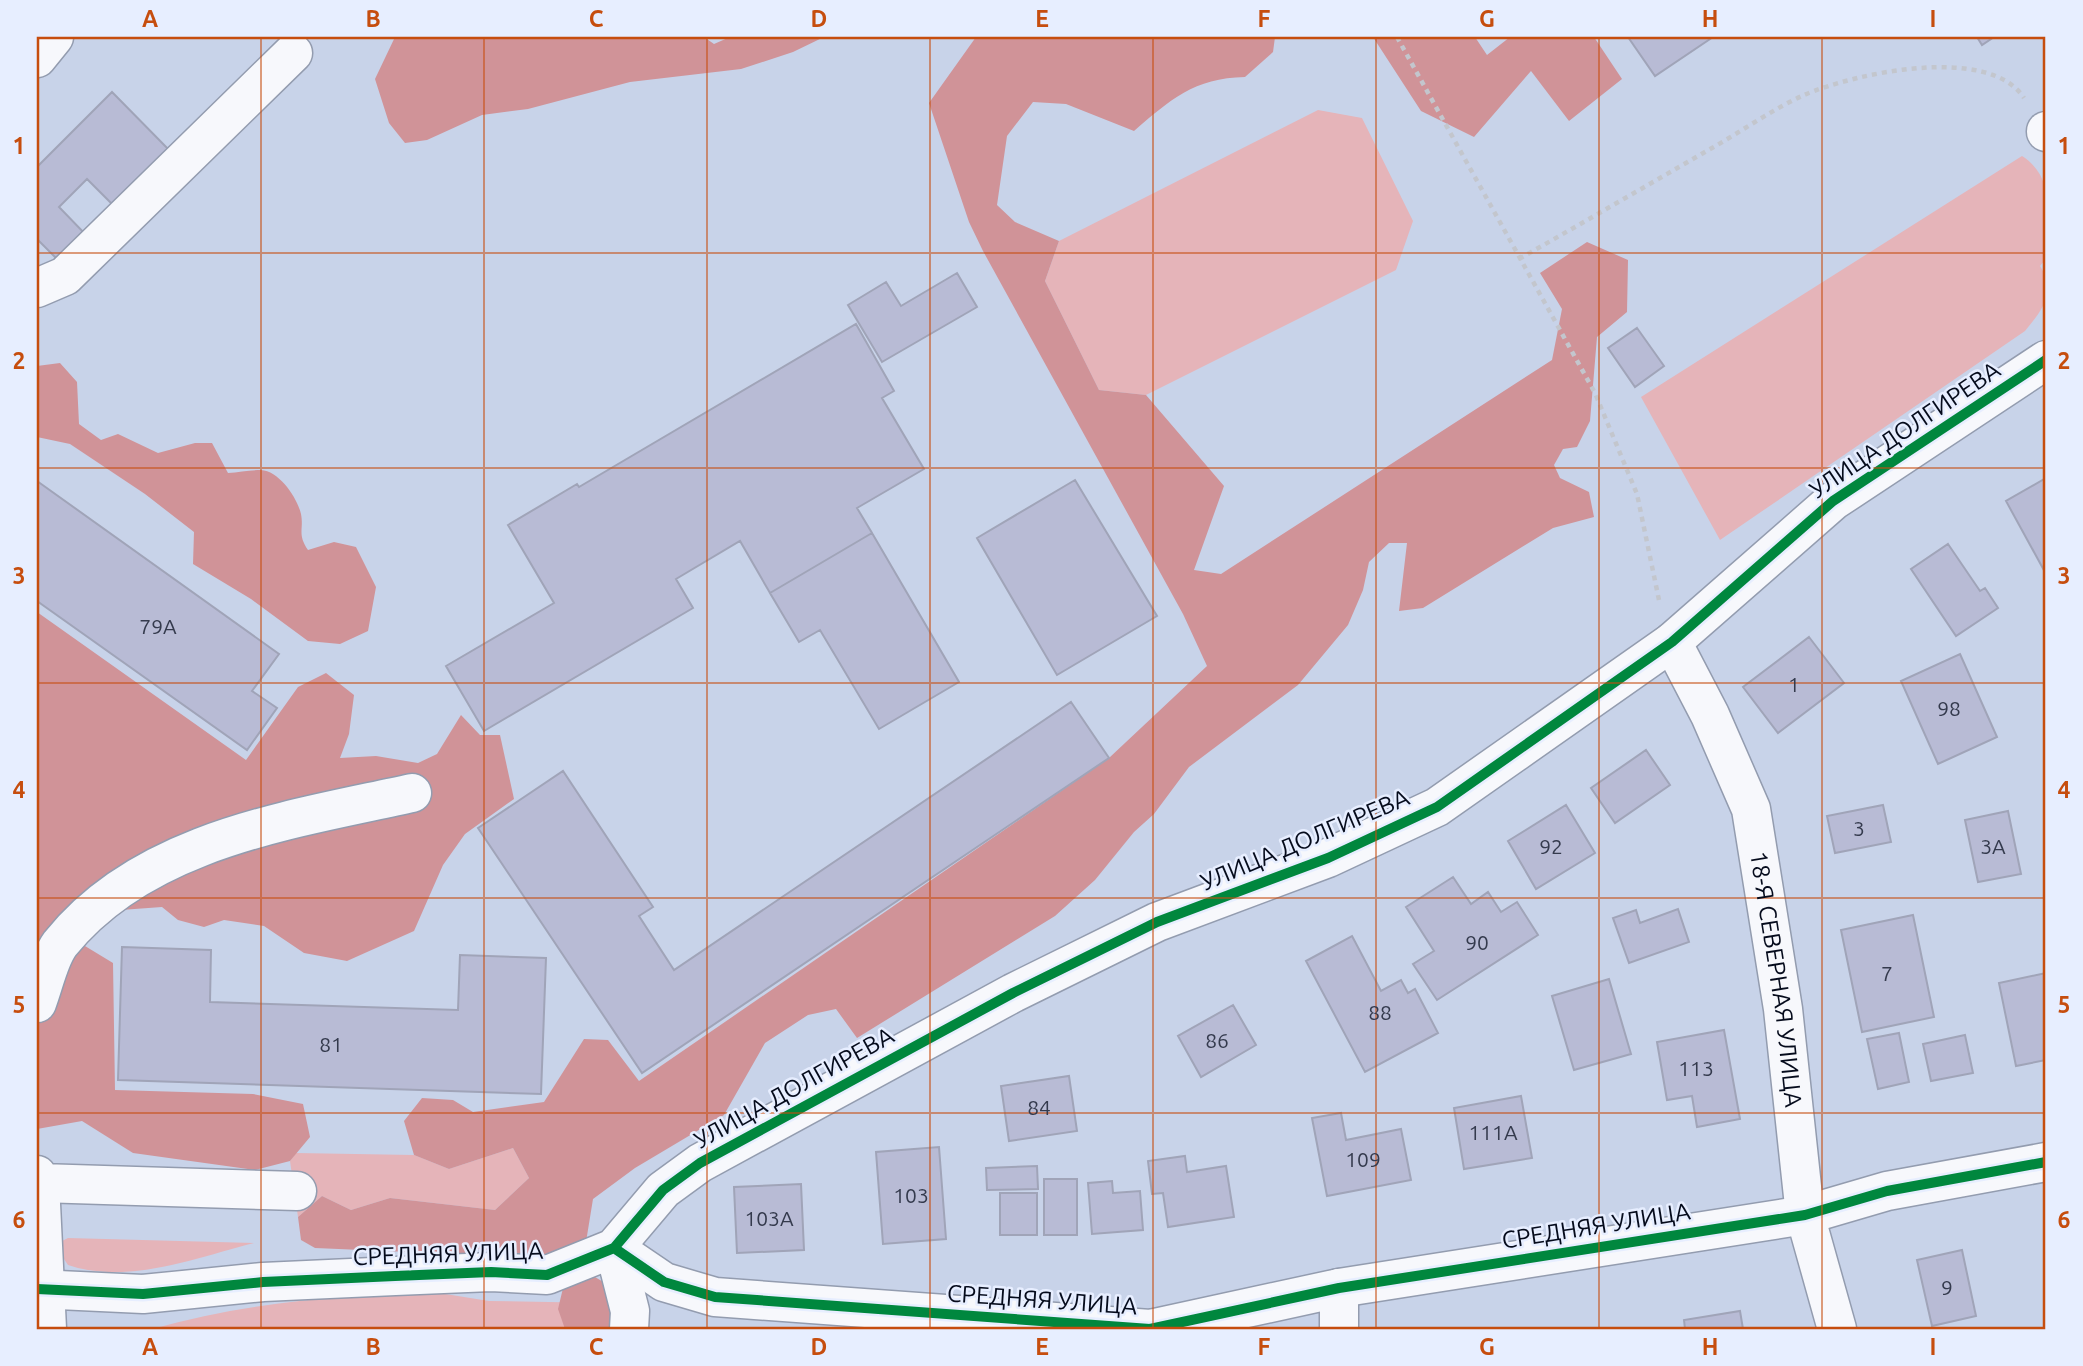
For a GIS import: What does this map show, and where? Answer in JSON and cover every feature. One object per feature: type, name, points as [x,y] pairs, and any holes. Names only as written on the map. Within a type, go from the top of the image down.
[{"type":"street","points":[[37,58],[54,37]]},
{"type":"street","points":[[37,288],[65,276],[293,53]]},
{"type":"street","name":"УЛИЦА ДОЛГИРЕВА","points":[[614,1248],[663,1190],[700,1163],[1013,993],[1145,928],[1328,858],[1437,807],[1672,642],[1833,501],[2046,360]]},
{"type":"street","name":"18-Я СЕВЕРНАЯ УЛИЦА","points":[[1672,642],[1710,715],[1751,809],[1783,1009],[1805,1215],[1837,1329]]},
{"type":"street","points":[[37,1003],[58,946],[107,895],[193,849],[281,821],[412,793]]},
{"type":"street","name":"СРЕДНЯЯ УЛИЦА","points":[[42,1290],[143,1294],[263,1282],[491,1272],[547,1275],[614,1248],[664,1282],[715,1297],[1150,1329],[1339,1287],[1805,1215],[1887,1191],[2046,1162]]},
{"type":"street","points":[[47,1329],[42,1290],[38,1180],[297,1191]]},
{"type":"street","points":[[614,1248],[629,1311],[629,1329]]},
{"type":"street","points":[[1339,1287],[1339,1329]]},
{"type":"path","points":[[1397,37],[1595,393],[1637,494],[1663,619],[1672,642]]},
{"type":"path","points":[[1519,259],[1805,95],[1885,71],[1985,71],[2016,85],[2046,131]]},
{"type":"shaded area","points":[[395,37],[704,37],[714,44],[730,37],[824,37],[793,52],[741,69],[630,82],[528,109],[482,115],[427,140],[405,143],[389,123],[375,79]]},
{"type":"shaded area","points":[[976,37],[1275,37],[1273,52],[1245,77],[1227,78],[1197,86],[1171,101],[1134,131],[1066,104],[1033,102],[1007,136],[997,205],[1015,222],[1059,241],[1045,281],[1099,390],[1146,395],[1224,486],[1194,570],[1221,574],[1552,360],[1562,309],[1540,273],[1587,242],[1628,260],[1627,312],[1597,337],[1590,421],[1577,447],[1563,449],[1554,465],[1560,478],[1589,492],[1594,517],[1553,528],[1423,608],[1399,611],[1407,543],[1389,543],[1369,562],[1363,590],[1348,625],[1298,685],[1189,767],[1154,814],[1134,832],[1095,880],[1055,916],[857,1038],[836,1009],[808,1015],[765,1043],[724,1115],[635,1168],[593,1199],[586,1242],[550,1256],[477,1249],[443,1260],[409,1252],[315,1248],[301,1240],[298,1217],[322,1196],[351,1210],[390,1198],[495,1210],[529,1178],[513,1148],[449,1169],[414,1155],[404,1121],[422,1098],[453,1100],[473,1112],[544,1102],[584,1039],[608,1040],[639,1081],[1109,758],[1207,666],[1183,614],[969,222],[929,103]]},
{"type":"shaded area","points":[[1373,37],[1475,37],[1487,55],[1510,37],[1594,37],[1622,79],[1569,121],[1531,71],[1474,137],[1421,111]]},
{"type":"shaded area","points":[[1318,110],[1362,118],[1413,221],[1396,270],[1146,395],[1099,390],[1045,281],[1059,241]]},
{"type":"shaded area","points":[[2022,156],[2041,176],[2048,202],[2046,259],[2040,266],[2045,276],[2047,293],[2042,308],[2025,331],[1720,540],[1641,397]]},
{"type":"shaded area","points":[[60,363],[77,382],[79,424],[101,440],[118,434],[158,453],[195,443],[212,443],[228,473],[261,470],[268,471],[281,480],[299,507],[302,536],[308,550],[334,542],[356,547],[376,587],[368,631],[340,644],[308,641],[251,599],[193,564],[194,532],[145,494],[70,444],[37,437],[37,366]]},
{"type":"shaded area","points":[[37,612],[246,760],[298,687],[326,673],[354,695],[349,734],[340,758],[376,756],[418,763],[437,754],[461,715],[480,735],[500,735],[514,799],[465,834],[443,865],[414,931],[347,961],[304,953],[264,926],[224,920],[204,927],[178,920],[162,907],[107,911],[80,943],[113,963],[115,1090],[253,1094],[303,1104],[310,1137],[290,1161],[255,1170],[133,1153],[82,1121],[37,1129]]},
{"type":"shaded area","points":[[513,1148],[529,1178],[495,1210],[390,1198],[351,1210],[322,1196],[298,1217],[290,1161],[296,1153],[414,1155],[449,1169]]},
{"type":"shaded area","points":[[68,1238],[254,1243],[161,1267],[114,1272],[68,1265],[62,1256],[62,1241]]},
{"type":"shaded area","points":[[580,1273],[595,1277],[610,1286],[617,1329],[565,1329],[558,1309],[564,1284]]},
{"type":"shaded area","points":[[439,1293],[489,1301],[603,1303],[611,1329],[152,1329],[259,1306],[366,1296]]},
{"type":"building","points":[[1628,37],[1713,37],[1655,76]]},
{"type":"building","points":[[1977,37],[1994,37],[1982,45]]},
{"type":"building","points":[[112,92],[174,155],[118,210],[87,179],[59,207],[89,238],[63,265],[37,239],[37,167]]},
{"type":"building","points":[[957,273],[977,307],[882,362],[848,305],[886,282],[901,306]]},
{"type":"building","points":[[856,324],[894,391],[882,398],[924,469],[857,508],[872,533],[770,593],[740,541],[676,579],[693,608],[484,731],[446,666],[554,603],[508,525],[577,484],[579,487]]},
{"type":"building","points":[[1637,328],[1664,366],[1635,387],[1608,348]]},
{"type":"building","points":[[2046,478],[2046,574],[2006,501]]},
{"type":"building","points":[[1075,480],[1157,616],[1057,675],[977,538]]},
{"type":"building","points":[[37,481],[279,654],[252,691],[277,708],[247,750],[37,601]]},
{"type":"building","points":[[872,533],[959,682],[879,729],[820,630],[799,642],[770,593]]},
{"type":"building","points":[[1948,544],[1980,591],[1985,588],[1998,608],[1956,636],[1911,569]]},
{"type":"building","points":[[1809,637],[1844,683],[1778,733],[1743,687]]},
{"type":"building","points":[[1960,654],[1997,737],[1938,764],[1901,681]]},
{"type":"building","points":[[1071,702],[1109,758],[642,1073],[478,828],[563,771],[653,907],[639,916],[674,970]]},
{"type":"building","points":[[1646,750],[1670,785],[1615,823],[1591,788]]},
{"type":"building","points":[[1566,805],[1595,853],[1536,889],[1508,841]]},
{"type":"building","points":[[1883,805],[1891,842],[1835,853],[1827,816]]},
{"type":"building","points":[[2008,811],[2021,874],[1978,882],[1965,820]]},
{"type":"building","points":[[1453,877],[1471,904],[1488,892],[1501,912],[1517,902],[1538,935],[1437,1000],[1413,964],[1434,951],[1406,907]]},
{"type":"building","points":[[1678,909],[1689,942],[1629,963],[1613,918],[1636,910],[1640,923]]},
{"type":"building","points":[[1913,915],[1934,1017],[1862,1032],[1841,930]]},
{"type":"building","points":[[1352,936],[1381,991],[1401,980],[1408,993],[1415,989],[1438,1033],[1365,1072],[1306,961]]},
{"type":"building","points":[[122,947],[211,950],[210,1002],[458,1010],[460,955],[546,958],[541,1094],[118,1080]]},
{"type":"building","points":[[2046,973],[2046,1060],[2016,1066],[1999,983]]},
{"type":"building","points":[[1609,979],[1631,1054],[1574,1070],[1552,996]]},
{"type":"building","points":[[1233,1005],[1256,1045],[1201,1077],[1178,1036]]},
{"type":"building","points":[[1724,1030],[1740,1119],[1697,1127],[1692,1096],[1667,1100],[1657,1042]]},
{"type":"building","points":[[1899,1033],[1909,1082],[1878,1089],[1867,1039]]},
{"type":"building","points":[[1965,1035],[1973,1073],[1931,1081],[1923,1044]]},
{"type":"building","points":[[1069,1076],[1077,1131],[1009,1141],[1001,1086]]},
{"type":"building","points":[[1521,1096],[1532,1158],[1464,1169],[1454,1108]]},
{"type":"building","points":[[1341,1113],[1346,1140],[1401,1129],[1411,1180],[1327,1196],[1312,1118]]},
{"type":"building","points":[[939,1147],[946,1239],[883,1244],[876,1152]]},
{"type":"building","points":[[1185,1156],[1187,1172],[1226,1166],[1234,1217],[1168,1227],[1163,1193],[1152,1194],[1148,1161]]},
{"type":"building","points":[[1037,1166],[1038,1189],[987,1190],[986,1168]]},
{"type":"building","points":[[1044,1179],[1077,1179],[1077,1235],[1044,1235]]},
{"type":"building","points":[[1112,1181],[1113,1193],[1140,1191],[1143,1230],[1092,1234],[1088,1183]]},
{"type":"building","points":[[801,1184],[804,1250],[737,1253],[734,1187]]},
{"type":"building","points":[[1000,1193],[1037,1193],[1037,1235],[1000,1235]]},
{"type":"building","points":[[1962,1250],[1976,1316],[1932,1326],[1917,1260]]},
{"type":"building","points":[[1740,1311],[1743,1329],[1685,1329],[1684,1320]]},
{"type":"cycle path","points":[[37,1289],[143,1294],[263,1282],[491,1272],[547,1275],[614,1248],[663,1190],[700,1163],[1013,993],[1157,922],[1328,858],[1437,807],[1672,642],[1833,501],[2046,360]]},
{"type":"cycle path","points":[[614,1248],[664,1282],[715,1297],[1150,1329],[1339,1288],[1805,1215],[1887,1191],[2046,1162]]}]
